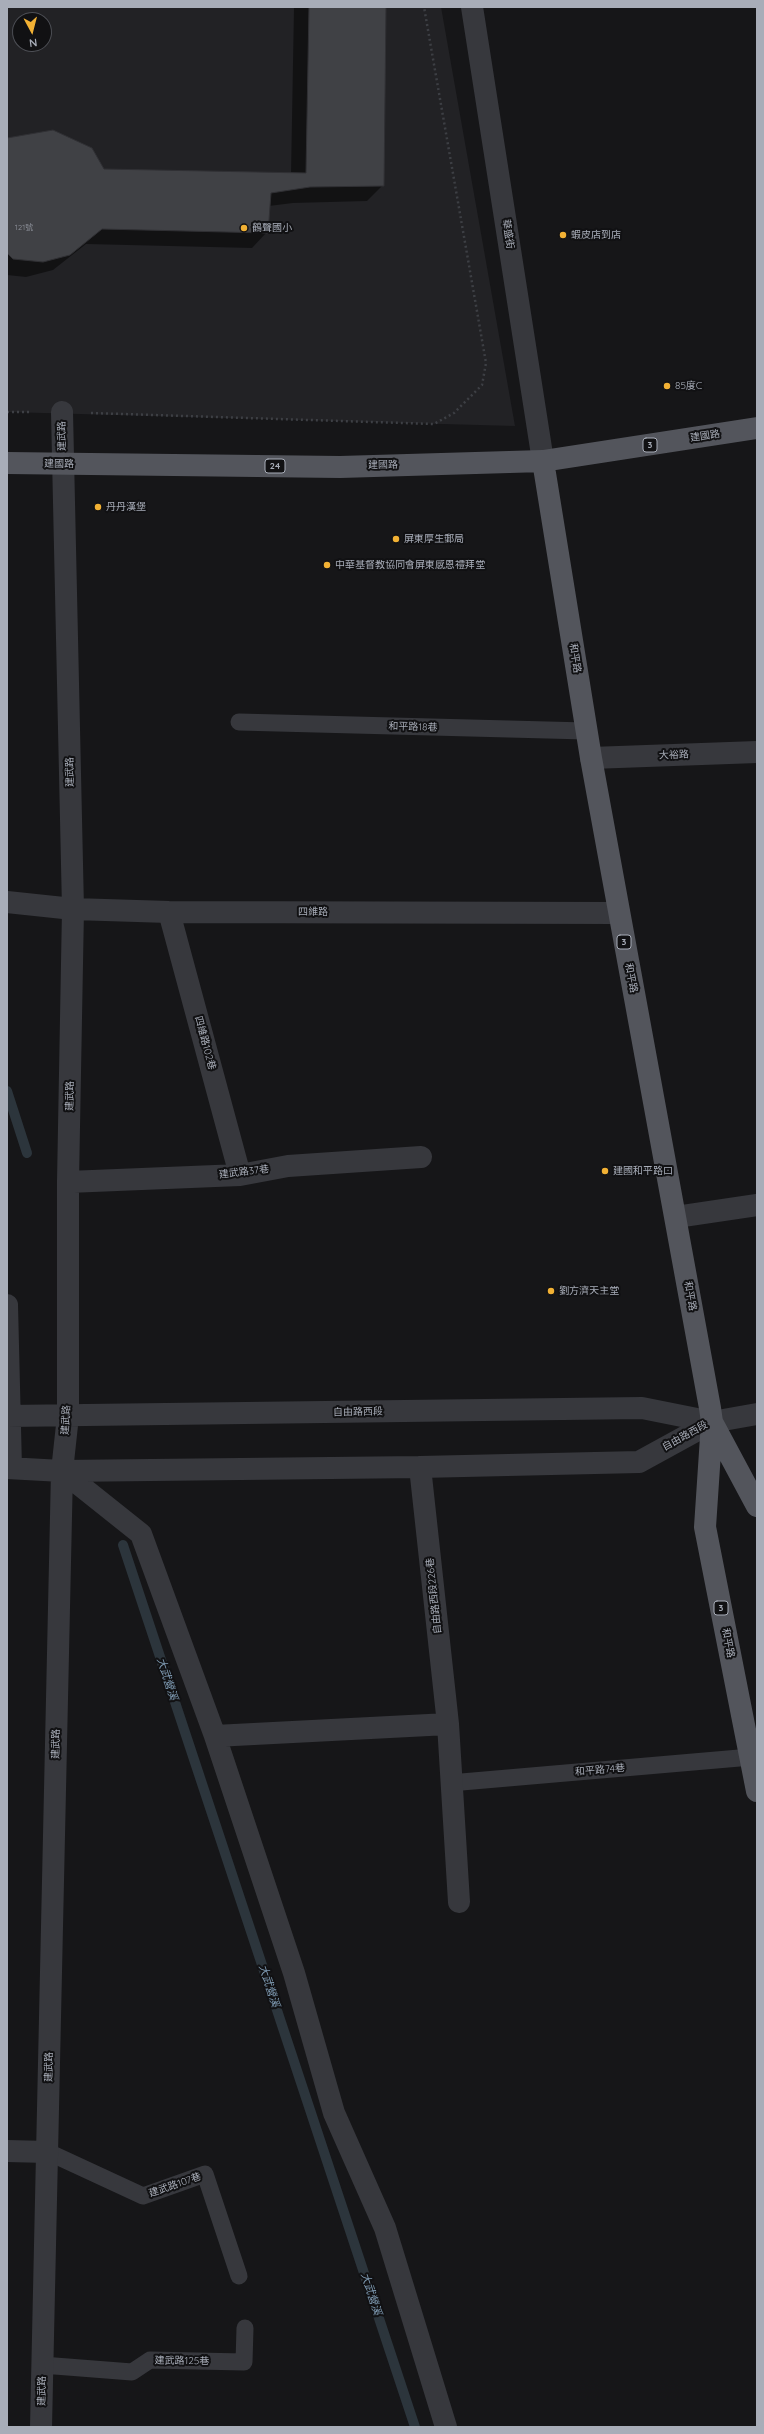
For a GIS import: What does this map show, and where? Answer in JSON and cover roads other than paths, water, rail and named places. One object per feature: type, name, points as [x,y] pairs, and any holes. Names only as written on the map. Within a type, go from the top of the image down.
[{"type":"main road","name":"建國路","points":[[7,463],[340,467],[543,461],[757,428]]},
{"type":"main road","name":"和平路","points":[[543,461],[590,758],[676,1217],[712,1422],[705,1527],[757,1791]]},
{"type":"main road","name":"和平路","points":[[712,1422],[757,1506]]},
{"type":"street","name":"華盛街","points":[[472,7],[543,461]]},
{"type":"street","name":"建武路","points":[[41,2427],[62,1471],[68,1416],[68,1182],[73,910],[62,412]]},
{"type":"street","name":"大裕路","points":[[590,758],[757,752]]},
{"type":"street","name":"四維路","points":[[7,902],[73,910],[169,912],[619,913]]},
{"type":"street","name":"四維路102巷","points":[[169,912],[240,1175]]},
{"type":"street","name":"建武路37巷","points":[[68,1182],[240,1175],[288,1166],[421,1157]]},
{"type":"street","points":[[676,1217],[757,1205]]},
{"type":"street","points":[[7,1305],[9,1468]]},
{"type":"street","name":"自由路西段","points":[[9,1416],[642,1408],[712,1422]]},
{"type":"street","points":[[712,1422],[757,1414]]},
{"type":"street","name":"自由路西段","points":[[9,1468],[62,1471],[420,1467],[639,1462],[712,1422]]},
{"type":"street","name":"自由路西段226巷","points":[[420,1467],[448,1724],[450,1783],[459,1902]]},
{"type":"street","points":[[62,1471],[141,1534],[215,1736],[294,1973],[334,2113],[385,2228],[446,2427]]},
{"type":"street","points":[[215,1736],[448,1724]]},
{"type":"street","points":[[7,2151],[48,2152]]},
{"type":"lane","name":"和平路18巷","points":[[239,722],[586,732]]},
{"type":"lane","name":"和平路74巷","points":[[450,1783],[751,1757]]},
{"type":"lane","name":"建武路107巷","points":[[48,2152],[143,2196],[205,2174],[239,2276]]},
{"type":"lane","name":"建武路125巷","points":[[42,2365],[132,2372],[150,2360],[244,2362],[245,2328]]},
{"type":"waterway","name":"大武營溪","points":[[7,1091],[27,1153]]},
{"type":"waterway","name":"大武營溪","points":[[123,1545],[415,2427]]},
{"type":"place","name":"鶴聲國小","points":[[244,228]]},
{"type":"place","name":"蝦皮店到店","points":[[563,235]]},
{"type":"place","name":"85度C","points":[[667,386]]},
{"type":"place","name":"丹丹漢堡","points":[[98,507]]},
{"type":"place","name":"屏東厚生郵局","points":[[396,539]]},
{"type":"place","name":"中華基督教協同會屏東感恩禮拜堂","points":[[327,565]]},
{"type":"place","name":"建國和平路口","points":[[605,1171]]},
{"type":"place","name":"劉方濟天主堂","points":[[551,1291]]}]
